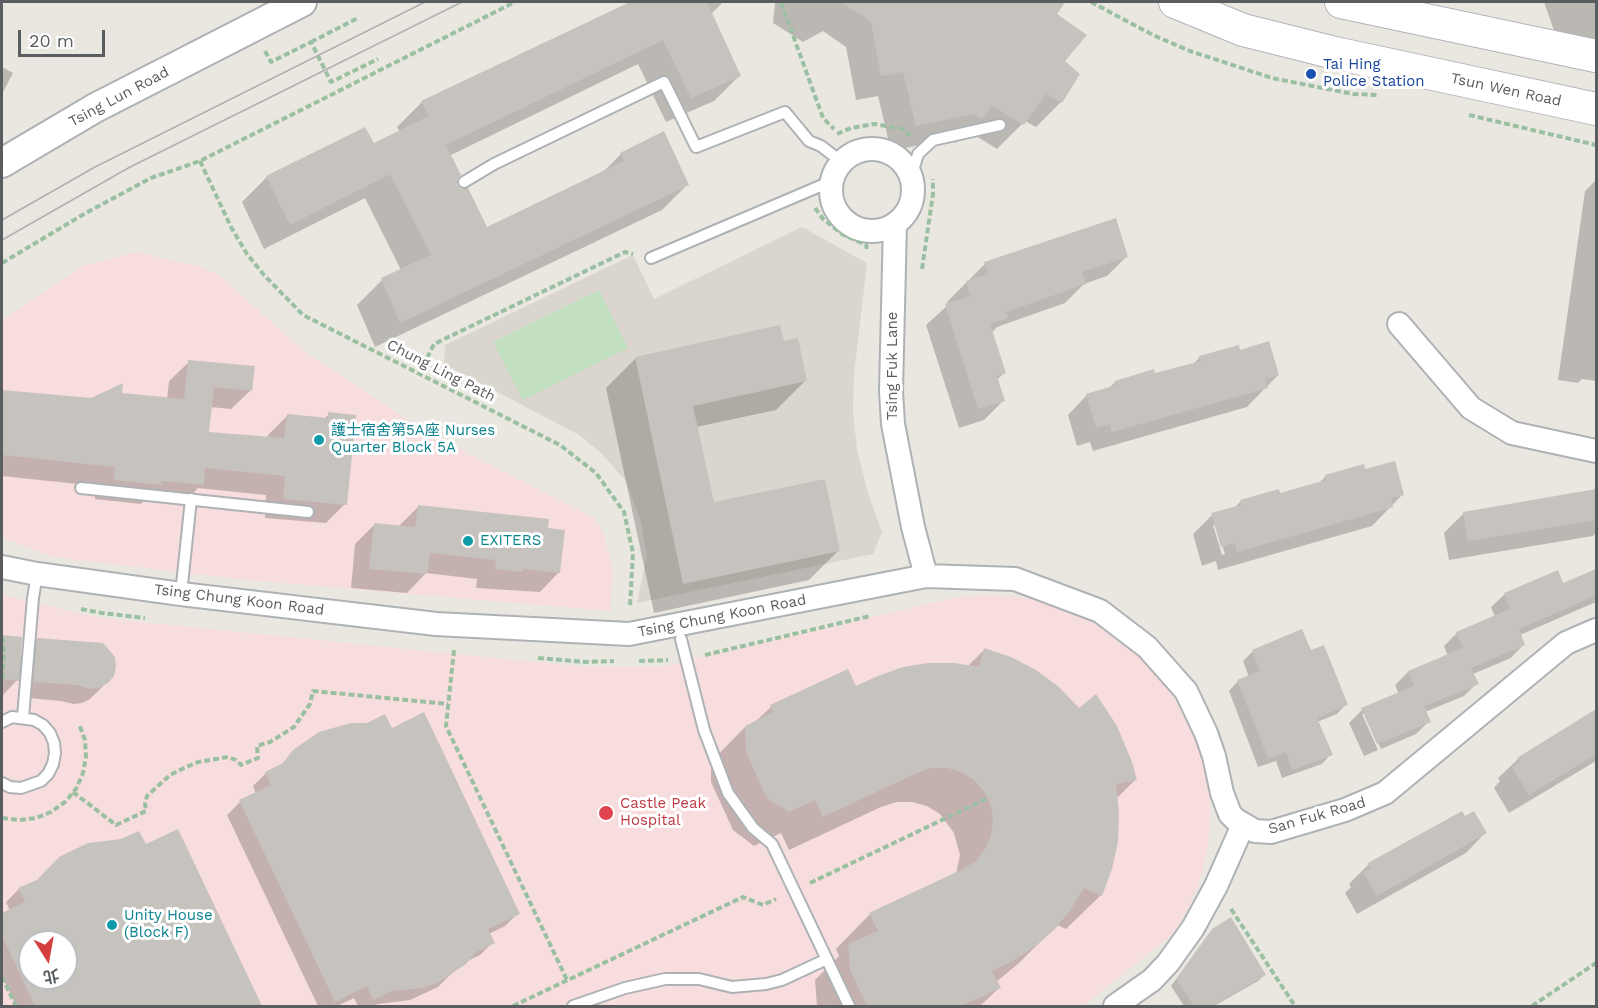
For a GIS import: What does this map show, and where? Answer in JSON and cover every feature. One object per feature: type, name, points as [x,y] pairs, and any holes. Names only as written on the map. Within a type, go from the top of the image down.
[{"type":"main road","name":"Tsun Wen Road","points":[[1174,2],[1255,33],[1335,53],[1596,109]]},
{"type":"main road","points":[[1341,2],[1596,56]]},
{"type":"street","name":"Tsing Lun Road","points":[[2,163],[95,108],[302,2]]},
{"type":"street","points":[[867,149],[881,150],[894,155],[904,164],[911,177],[913,190],[911,203],[895,224],[868,231],[855,227],[843,219],[835,208],[831,194],[837,171],[853,153],[867,149]]},
{"type":"street","name":"Tsing Fuk Lane","points":[[895,224],[891,391],[893,424],[913,527],[926,576]]},
{"type":"street","points":[[1399,324],[1471,408],[1512,433],[1596,451]]},
{"type":"street","name":"Tsing Chung Koon Road","points":[[2,567],[181,594],[436,624],[629,634],[926,576],[1015,579],[1100,611],[1147,647],[1186,691],[1214,756],[1225,804],[1236,820],[1243,825]]},
{"type":"street","name":"San Fuk Road","points":[[1243,825],[1255,831],[1271,832],[1345,810],[1385,794],[1566,643],[1596,630]]},
{"type":"street","points":[[1115,1006],[1152,980],[1168,963],[1193,928],[1216,886],[1243,825]]},
{"type":"lane","points":[[464,182],[494,164],[664,82],[696,147],[785,112],[809,141],[821,146],[837,171],[809,190],[651,258]]},
{"type":"lane","points":[[911,177],[918,154],[933,140],[1000,126]]},
{"type":"lane","points":[[81,488],[308,512]]},
{"type":"lane","points":[[181,594],[191,499]]},
{"type":"lane","points":[[23,717],[37,574]]},
{"type":"lane","points":[[681,639],[704,730],[728,793],[753,828],[772,844],[849,1006]]},
{"type":"lane","points":[[2,722],[12,717],[34,720],[50,733],[54,743],[53,764],[48,774],[40,781],[31,786],[10,787],[2,783]]},
{"type":"lane","points":[[573,1006],[645,982],[665,979],[699,979],[732,987],[766,984],[782,980],[826,959]]},
{"type":"path","points":[[2,263],[84,214],[151,178],[200,161],[515,2]]},
{"type":"path","points":[[781,2],[822,118],[839,134]]},
{"type":"path","points":[[253,26],[271,62],[358,18]]},
{"type":"path","points":[[311,42],[337,93]]},
{"type":"path","points":[[332,82],[378,59]]},
{"type":"path","points":[[821,146],[827,138],[851,128],[874,124],[903,129],[918,141],[933,167],[933,194],[922,271]]},
{"type":"path","name":"Chung Ling Path","points":[[200,161],[231,227],[247,254],[303,315],[560,445],[596,473],[624,512],[633,553],[630,614]]},
{"type":"path","points":[[809,190],[810,200],[823,219],[842,234],[866,245],[870,254]]},
{"type":"path","points":[[419,374],[434,344],[625,252],[651,258]]},
{"type":"path","points":[[79,608],[149,618]]},
{"type":"path","points":[[630,661],[685,659],[872,615]]},
{"type":"path","points":[[2,637],[4,654],[2,682]]},
{"type":"path","points":[[465,650],[454,649],[446,726],[567,981]]},
{"type":"path","points":[[531,657],[585,662],[619,661]]},
{"type":"path","points":[[73,792],[116,825],[146,811],[144,803],[147,796],[164,780],[184,768],[206,760],[228,757],[241,765],[258,758],[257,746],[277,739],[294,727],[310,704],[313,690],[448,704]]},
{"type":"path","points":[[513,1006],[743,897],[764,904],[988,798]]},
{"type":"path","points":[[1216,886],[1294,1006]]},
{"type":"path","points":[[1532,1006],[1596,963]]},
{"type":"path","points":[[2,977],[16,1006]]},
{"type":"shaded area","points":[[802,227],[867,263],[854,375],[853,412],[857,449],[868,493],[882,532],[873,554],[637,603],[647,554],[640,519],[626,481],[601,453],[579,435],[444,364],[445,345],[633,255],[654,299]]},
{"type":"shaded area","points":[[136,252],[200,267],[219,275],[306,353],[431,435],[593,517],[603,532],[613,570],[610,611],[247,580],[53,557],[2,538],[2,320],[83,266]]},
{"type":"shaded area","name":"Castle Peak Hospital","points":[[2,595],[101,618],[585,667],[662,667],[953,598],[981,595],[1010,596],[1038,600],[1065,608],[1091,619],[1138,651],[1175,693],[1200,744],[1207,771],[1210,799],[1210,827],[1199,883],[1174,933],[1083,1006],[2,1006]]},
{"type":"green space","points":[[599,290],[628,348],[523,400],[493,342]]},
{"type":"building","points":[[630,2],[707,2],[741,76],[691,98],[663,40],[446,145],[461,175],[457,179],[457,185],[461,189],[468,188],[487,227],[624,161],[620,153],[664,131],[689,185],[400,323],[381,278],[431,255],[390,174],[290,225],[266,176],[365,127],[374,143],[429,116],[421,101]]},
{"type":"building","points":[[840,2],[1065,2],[1057,14],[1087,35],[1065,61],[1080,74],[1062,103],[1046,94],[1024,125],[992,106],[982,119],[974,114],[916,126],[903,72],[881,76],[871,21]]},
{"type":"building","points":[[1116,218],[1128,257],[1082,272],[1086,284],[1006,312],[1008,318],[990,324],[1006,373],[997,376],[1005,401],[978,409],[945,304],[970,296],[966,281],[988,274],[984,262]]},
{"type":"building","points":[[780,325],[784,341],[798,338],[807,381],[693,406],[714,502],[825,479],[840,551],[683,584],[635,357]]},
{"type":"building","points":[[1269,341],[1279,375],[1265,379],[1268,388],[1112,432],[1110,424],[1096,428],[1086,394],[1116,385],[1115,381],[1154,369],[1155,373],[1201,361],[1199,356],[1239,345],[1240,350]]},
{"type":"building","points":[[188,360],[255,366],[252,391],[214,387],[209,432],[284,438],[287,414],[328,418],[328,412],[356,415],[347,505],[283,499],[285,476],[205,468],[204,485],[162,481],[162,485],[114,480],[115,467],[2,455],[2,390],[91,398],[123,383],[122,393],[184,399]]},
{"type":"building","points":[[1395,461],[1404,495],[1391,498],[1393,507],[1237,552],[1235,543],[1221,547],[1211,513],[1241,505],[1240,500],[1279,489],[1280,493],[1326,480],[1325,475],[1364,464],[1365,469]]},
{"type":"building","points":[[1596,489],[1596,520],[1468,541],[1463,512]]},
{"type":"building","name":"EXITERS","points":[[418,505],[549,519],[548,528],[565,530],[560,573],[495,569],[496,560],[430,553],[427,574],[369,569],[374,523],[415,527]]},
{"type":"building","points":[[1596,569],[1596,595],[1519,629],[1525,645],[1471,668],[1479,684],[1424,706],[1431,722],[1377,744],[1361,708],[1414,686],[1408,671],[1463,648],[1456,632],[1510,609],[1504,593],[1558,570],[1563,583]]},
{"type":"building","points":[[1302,629],[1311,650],[1324,645],[1348,705],[1317,718],[1333,755],[1292,770],[1286,752],[1268,758],[1237,680],[1260,671],[1252,650]]},
{"type":"building","points":[[2,635],[22,637],[19,681],[2,679]]},
{"type":"building","points":[[37,638],[103,643],[115,657],[114,676],[99,688],[90,689],[78,685],[33,682]]},
{"type":"building","points":[[984,648],[1011,657],[1036,670],[1059,687],[1079,708],[1096,694],[1117,726],[1137,780],[1116,784],[1119,813],[1118,842],[1112,869],[1102,896],[1084,888],[1055,929],[1036,946],[992,971],[1001,988],[961,1006],[867,1006],[850,970],[848,944],[878,931],[869,913],[976,861],[991,835],[993,820],[991,805],[984,791],[974,780],[961,772],[947,768],[931,768],[823,817],[815,800],[789,812],[769,800],[763,790],[746,752],[745,726],[773,712],[770,705],[848,669],[856,686],[903,667],[928,663],[954,663],[979,667]]},
{"type":"building","points":[[1596,709],[1596,754],[1529,795],[1512,767],[1520,762],[1517,758]]},
{"type":"building","points":[[424,712],[520,914],[488,929],[495,943],[476,952],[466,964],[439,982],[424,988],[392,991],[373,1000],[367,986],[335,1002],[239,800],[271,785],[265,772],[283,763],[293,750],[319,732],[351,723],[367,723],[385,714],[392,728]]},
{"type":"building","points":[[1462,811],[1465,816],[1474,811],[1487,833],[1377,896],[1363,872],[1371,868],[1368,863]]},
{"type":"building","name":"Unity House (Block F)","points":[[178,829],[262,1006],[35,1006],[27,990],[78,990],[78,930],[18,930],[18,970],[2,936],[2,913],[25,902],[18,888],[37,880],[59,857],[88,843],[121,839],[139,831],[146,844]]},
{"type":"building","points":[[1231,917],[1266,975],[1211,1006],[1194,1006],[1176,979],[1212,929]]},
{"type":"tram line","points":[[2,220],[95,167],[425,2]]},
{"type":"tram line","points":[[2,240],[130,167],[462,2]]},
{"type":"place","name":"Tai Hing Police Station","points":[[1311,74]]},
{"type":"place","name":"護士宿舍第5A座 Nurses Quarter Block 5A","points":[[319,440]]},
{"type":"place","name":"EXITERS","points":[[468,541]]},
{"type":"place","name":"Castle Peak Hospital","points":[[606,813]]},
{"type":"place","name":"Unity House (Block F)","points":[[112,925]]}]
